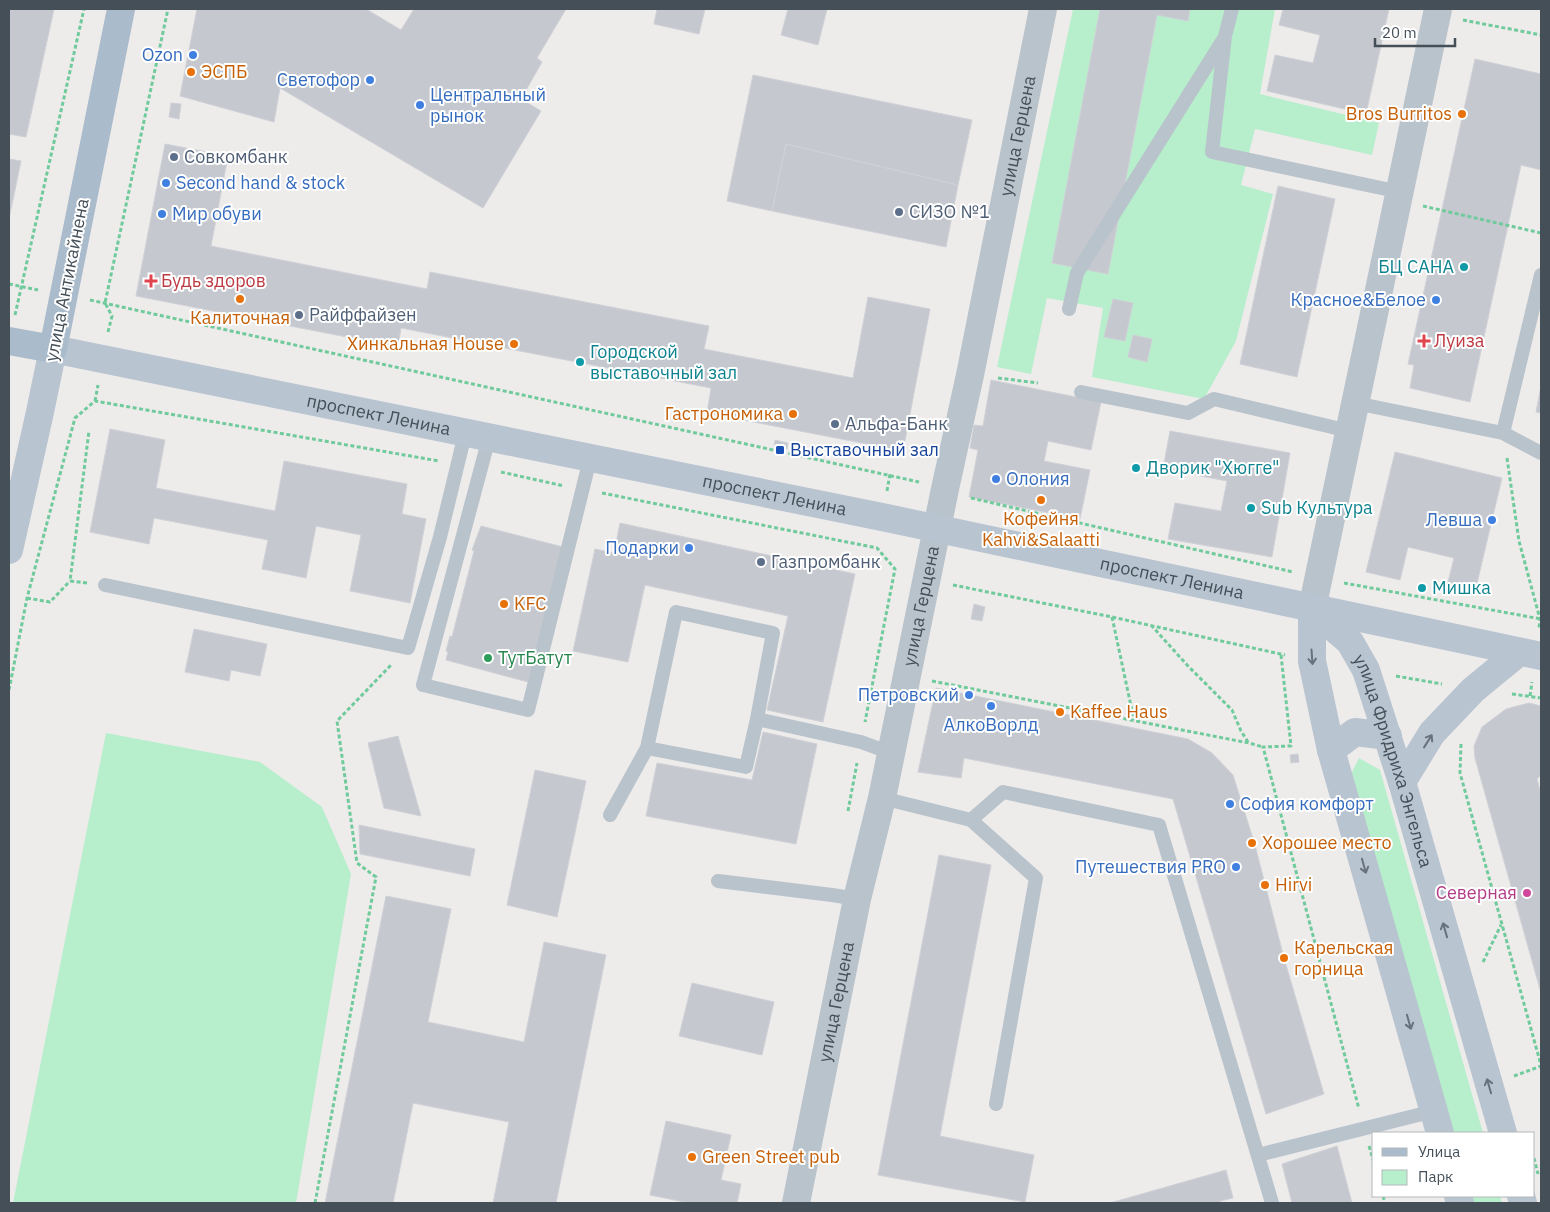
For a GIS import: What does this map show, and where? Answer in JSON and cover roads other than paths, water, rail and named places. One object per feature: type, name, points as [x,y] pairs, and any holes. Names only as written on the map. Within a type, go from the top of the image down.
[{"type":"main road","name":"улица Антикайнена","points":[[9,550],[40,412],[121,9]]},
{"type":"main road","name":"проспект Ленина","points":[[9,341],[882,517],[1530,654]]},
{"type":"main road","points":[[1312,609],[1312,661],[1331,750],[1437,1122]]},
{"type":"main road","name":"улица Фридриха Энгельса","points":[[1312,609],[1350,642],[1366,670],[1402,782],[1503,1132]]},
{"type":"main road","points":[[1402,782],[1432,733],[1474,690],[1530,654]]},
{"type":"main road","points":[[1331,750],[1355,732],[1388,736]]},
{"type":"street","name":"улица Герцена","points":[[796,1203],[857,899],[882,798],[1044,9]]},
{"type":"street","points":[[1312,609],[1355,403],[1410,199],[1438,12]]},
{"type":"lane","points":[[1232,9],[1225,36],[1212,152],[1410,199]]},
{"type":"lane","points":[[1069,309],[1077,273],[1225,36]]},
{"type":"lane","points":[[1503,433],[1541,275]]},
{"type":"lane","points":[[1080,392],[1188,413],[1214,399],[1349,431]]},
{"type":"lane","points":[[1355,403],[1503,433],[1541,453]]},
{"type":"lane","points":[[477,436],[423,686],[528,710],[590,459]]},
{"type":"lane","points":[[105,585],[408,648],[440,537],[477,436]]},
{"type":"lane","points":[[610,815],[647,748],[676,612],[773,633],[746,767],[647,748]]},
{"type":"lane","points":[[757,719],[861,742],[891,753]]},
{"type":"lane","points":[[971,820],[1003,792],[1159,825],[1272,1203]]},
{"type":"lane","points":[[882,798],[971,820],[1036,878],[996,1104]]},
{"type":"lane","points":[[718,881],[857,899]]},
{"type":"lane","points":[[1258,1155],[1364,1127],[1437,1122]]},
{"type":"place","name":"Ozon","points":[[193,55]]},
{"type":"place","name":"ЭСПБ","points":[[191,72]]},
{"type":"place","name":"Светофор","points":[[370,80]]},
{"type":"place","name":"Центральный рынок","points":[[420,105]]},
{"type":"place","name":"Bros Burritos","points":[[1462,114]]},
{"type":"place","name":"Совкомбанк","points":[[174,157]]},
{"type":"place","name":"Second hand & stock","points":[[166,183]]},
{"type":"place","name":"СИЗО №1","points":[[899,212]]},
{"type":"place","name":"Мир обуви","points":[[162,214]]},
{"type":"place","name":"БЦ САНА","points":[[1464,267]]},
{"type":"place","name":"Будь здоров","points":[[151,281]]},
{"type":"place","name":"Калиточная","points":[[240,299]]},
{"type":"place","name":"Красное&Белое","points":[[1436,300]]},
{"type":"place","name":"Райффайзен","points":[[299,315]]},
{"type":"place","name":"Луиза","points":[[1424,341]]},
{"type":"place","name":"Хинкальная House","points":[[514,344]]},
{"type":"place","name":"Городской выставочный зал","points":[[580,362]]},
{"type":"place","name":"Гастрономика","points":[[793,414]]},
{"type":"place","name":"Альфа-Банк","points":[[835,424]]},
{"type":"place","name":"Выставочный зал","points":[[780,450]]},
{"type":"place","name":"Дворик \"Хюгге\"","points":[[1136,468]]},
{"type":"place","name":"Олония","points":[[996,479]]},
{"type":"place","name":"Кофейня Kahvi&Salaatti","points":[[1041,500]]},
{"type":"place","name":"Sub Культура","points":[[1251,508]]},
{"type":"place","name":"Левша","points":[[1492,520]]},
{"type":"place","name":"Подарки","points":[[689,548]]},
{"type":"place","name":"Газпромбанк","points":[[761,562]]},
{"type":"place","name":"Мишка","points":[[1422,588]]},
{"type":"place","name":"KFC","points":[[504,604]]},
{"type":"place","name":"ТутБатут","points":[[488,658]]},
{"type":"place","name":"Петровский","points":[[969,695]]},
{"type":"place","name":"АлкоВорлд","points":[[991,706]]},
{"type":"place","name":"Kaffee Haus","points":[[1060,712]]},
{"type":"place","name":"София комфорт","points":[[1230,804]]},
{"type":"place","name":"Хорошее место","points":[[1252,843]]},
{"type":"place","name":"Путешествия PRO","points":[[1236,867]]},
{"type":"place","name":"Hirvi","points":[[1265,885]]},
{"type":"place","name":"Северная","points":[[1527,893]]},
{"type":"place","name":"Карельская горница","points":[[1284,958]]},
{"type":"place","name":"Green Street pub","points":[[692,1157]]}]
